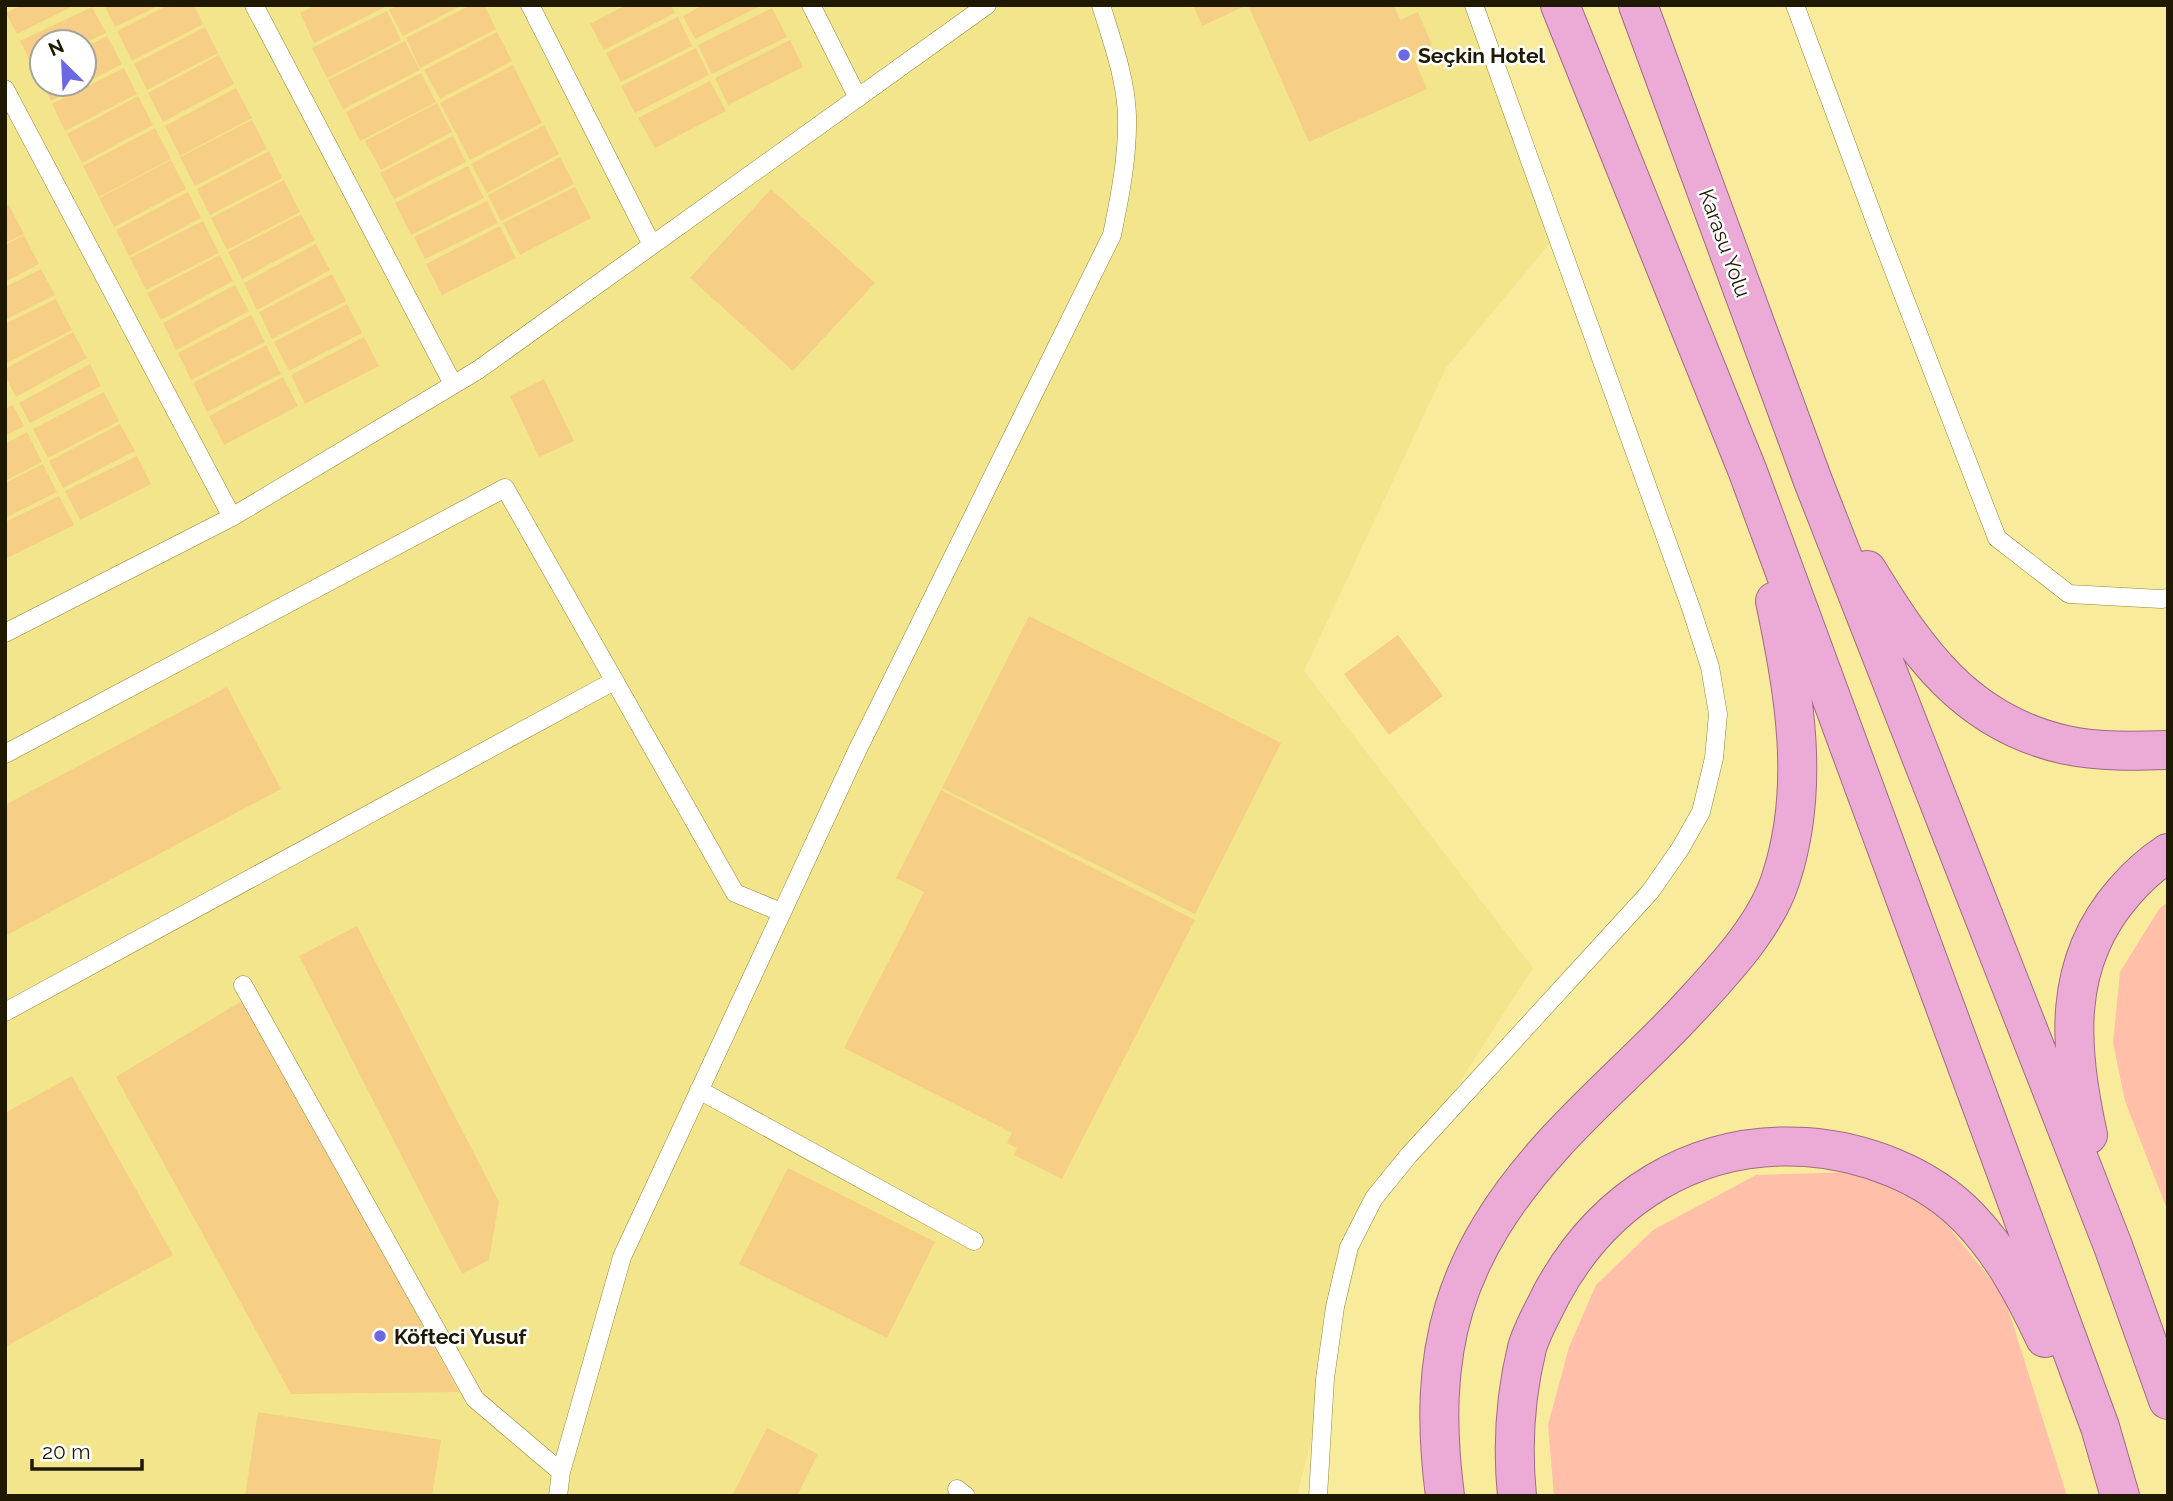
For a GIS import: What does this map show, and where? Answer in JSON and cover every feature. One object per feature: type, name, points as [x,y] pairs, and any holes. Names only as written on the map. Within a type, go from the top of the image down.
[{"type":"highway","points":[[1560,5],[1748,472],[2119,1492]]},
{"type":"highway","name":"Karasu Yolu","points":[[1638,5],[1813,481]]},
{"type":"highway","points":[[1445,1496],[1440,1455],[1439,1399],[1444,1345],[1457,1294],[1479,1245],[1507,1201],[1552,1146],[1675,1023],[1732,961],[1758,924],[1780,881],[1793,835],[1798,786],[1798,730],[1785,649],[1748,472]]},
{"type":"highway","points":[[1813,481],[1892,611],[1919,650],[1946,681],[1980,709],[2020,731],[2066,745],[2112,751],[2168,750]]},
{"type":"highway","points":[[1813,481],[2113,1246],[2165,1392]]},
{"type":"highway","points":[[2113,1246],[2079,1094],[2073,1035],[2074,1003],[2081,968],[2094,933],[2138,876],[2168,853]]},
{"type":"highway","points":[[1517,1496],[1514,1429],[1528,1346],[1564,1272],[1588,1239],[1626,1202],[1653,1183],[1692,1163],[1735,1151],[1784,1145],[1835,1149],[1889,1166],[1931,1187],[1968,1217],[2001,1257],[2096,1430]]},
{"type":"lane","points":[[254,5],[453,384]]},
{"type":"lane","points":[[530,5],[652,245]]},
{"type":"lane","points":[[811,5],[858,98]]},
{"type":"lane","points":[[5,633],[232,517],[478,370],[987,5]]},
{"type":"lane","points":[[558,1496],[561,1472],[622,1257],[862,740],[1112,235],[1124,176],[1127,115],[1117,59],[1101,5]]},
{"type":"lane","points":[[1318,1496],[1325,1380],[1335,1307],[1349,1247],[1374,1198],[1409,1155],[1650,892],[1680,849],[1701,812],[1714,758],[1718,714],[1710,667],[1474,5]]},
{"type":"lane","points":[[1795,5],[1997,538],[2069,594],[2168,598]]},
{"type":"lane","points":[[5,89],[232,517]]},
{"type":"lane","points":[[5,754],[505,488],[735,893],[781,912]]},
{"type":"lane","points":[[5,1012],[614,681]]},
{"type":"lane","points":[[243,985],[475,1399],[561,1472]]},
{"type":"lane","points":[[699,1090],[974,1241]]},
{"type":"shaded area","points":[[5,5],[1485,5],[1561,230],[1446,368],[1304,671],[1533,968],[1365,1229],[1297,1496],[5,1496]]},
{"type":"shaded area","points":[[2168,902],[2168,1212],[2125,1101],[2113,1043],[2120,972],[2159,909]]},
{"type":"shaded area","points":[[1857,1172],[1935,1210],[2004,1296],[2067,1496],[1554,1496],[1548,1425],[1569,1347],[1596,1285],[1653,1230],[1756,1175]]},
{"type":"building","points":[[22,5],[75,5],[17,34],[6,13]]},
{"type":"building","points":[[104,5],[160,5],[115,27]]},
{"type":"building","points":[[168,5],[194,5],[203,24],[132,61],[117,31]]},
{"type":"building","points":[[316,5],[385,7],[314,43],[300,13]]},
{"type":"building","points":[[398,5],[462,5],[403,36],[389,10]]},
{"type":"building","points":[[471,5],[484,5],[496,29],[420,68],[406,38]]},
{"type":"building","points":[[626,5],[671,5],[675,13],[604,50],[590,24]]},
{"type":"building","points":[[703,5],[762,5],[695,39],[683,16]]},
{"type":"building","points":[[1193,5],[1247,5],[1202,26]]},
{"type":"building","points":[[1248,5],[1394,5],[1400,20],[1418,12],[1432,45],[1412,54],[1427,89],[1309,142]]},
{"type":"building","points":[[92,7],[106,33],[98,37],[98,28],[48,28]]},
{"type":"building","points":[[772,8],[787,37],[712,74],[698,45]]},
{"type":"building","points":[[387,11],[401,40],[327,78],[312,48]]},
{"type":"building","points":[[678,17],[692,46],[621,82],[606,53]]},
{"type":"building","points":[[205,27],[218,53],[147,90],[134,64]]},
{"type":"building","points":[[497,32],[512,61],[440,99],[424,70]]},
{"type":"building","points":[[107,36],[122,64],[98,77],[98,41]]},
{"type":"building","points":[[28,37],[28,56],[20,41]]},
{"type":"building","points":[[790,40],[803,67],[728,105],[715,78]]},
{"type":"building","points":[[405,41],[420,70],[343,109],[328,80]]},
{"type":"building","points":[[696,48],[709,75],[635,113],[621,86]]},
{"type":"building","points":[[219,55],[234,84],[163,122],[148,93]]},
{"type":"building","points":[[513,65],[542,123],[470,160],[440,103]]},
{"type":"building","points":[[124,68],[137,94],[65,131],[52,104],[64,98],[98,98],[98,81]]},
{"type":"building","points":[[421,73],[436,102],[360,141],[346,112]]},
{"type":"building","points":[[710,81],[726,111],[655,148],[638,118]]},
{"type":"building","points":[[236,88],[252,118],[180,156],[165,126]]},
{"type":"building","points":[[138,96],[153,125],[82,163],[67,134]]},
{"type":"building","points":[[437,103],[452,132],[381,170],[365,141]]},
{"type":"building","points":[[252,120],[267,149],[195,186],[180,157]]},
{"type":"building","points":[[544,125],[559,154],[487,193],[471,164]]},
{"type":"building","points":[[155,128],[171,159],[99,197],[83,166]]},
{"type":"building","points":[[453,136],[466,162],[394,199],[380,173]]},
{"type":"building","points":[[269,151],[282,178],[210,215],[197,189]]},
{"type":"building","points":[[560,157],[574,184],[501,221],[488,195]]},
{"type":"building","points":[[171,160],[186,189],[114,227],[99,198]]},
{"type":"building","points":[[468,166],[484,198],[411,235],[395,203]]},
{"type":"building","points":[[284,180],[300,212],[227,250],[211,218]]},
{"type":"building","points":[[575,187],[591,218],[520,255],[503,223]]},
{"type":"building","points":[[771,189],[875,283],[793,371],[690,278]]},
{"type":"building","points":[[188,192],[201,218],[129,256],[116,230]]},
{"type":"building","points":[[487,201],[498,223],[425,259],[414,237]]},
{"type":"building","points":[[9,205],[24,234],[5,243],[5,207]]},
{"type":"building","points":[[301,214],[315,240],[242,279],[228,252]]},
{"type":"building","points":[[203,221],[219,253],[146,290],[130,258]]},
{"type":"building","points":[[500,226],[516,258],[442,295],[426,264]]},
{"type":"building","points":[[24,235],[39,264],[5,282],[5,245]]},
{"type":"building","points":[[316,244],[330,270],[257,310],[244,283]]},
{"type":"building","points":[[220,255],[233,281],[161,320],[147,293]]},
{"type":"building","points":[[41,269],[55,295],[5,320],[5,287]]},
{"type":"building","points":[[332,274],[346,301],[272,339],[259,312]]},
{"type":"building","points":[[235,285],[249,311],[176,350],[163,323]]},
{"type":"building","points":[[56,299],[72,330],[5,364],[5,324]]},
{"type":"building","points":[[347,304],[362,333],[289,371],[274,342]]},
{"type":"building","points":[[251,315],[265,342],[191,380],[178,353]]},
{"type":"building","points":[[73,332],[87,358],[16,397],[5,376],[5,369]]},
{"type":"building","points":[[364,337],[379,366],[305,404],[291,375]]},
{"type":"building","points":[[266,345],[281,374],[207,412],[193,383]]},
{"type":"building","points":[[90,364],[101,386],[30,423],[19,403]]},
{"type":"building","points":[[283,377],[298,406],[224,445],[209,416]]},
{"type":"building","points":[[544,379],[574,441],[539,457],[510,396]]},
{"type":"building","points":[[104,392],[119,421],[48,458],[33,429]]},
{"type":"building","points":[[13,405],[24,426],[5,436],[5,409]]},
{"type":"building","points":[[120,424],[135,451],[63,488],[49,461]]},
{"type":"building","points":[[27,432],[42,462],[5,481],[5,444]]},
{"type":"building","points":[[137,456],[151,484],[80,520],[65,491]]},
{"type":"building","points":[[43,464],[57,492],[5,518],[5,483]]},
{"type":"building","points":[[59,496],[74,525],[5,559],[5,522]]},
{"type":"building","points":[[1029,616],[1281,743],[1195,914],[942,788]]},
{"type":"building","points":[[1398,635],[1443,696],[1389,735],[1344,674]]},
{"type":"building","points":[[227,687],[281,789],[5,936],[5,805]]},
{"type":"building","points":[[941,790],[1195,920],[1062,1179],[1014,1155],[1017,1148],[1007,1143],[1012,1133],[844,1048],[924,892],[896,878]]},
{"type":"building","points":[[357,926],[499,1202],[489,1260],[462,1274],[299,956]]},
{"type":"building","points":[[245,999],[459,1392],[291,1394],[116,1077]]},
{"type":"building","points":[[72,1076],[173,1255],[5,1347],[5,1113]]},
{"type":"building","points":[[788,1168],[935,1242],[887,1338],[739,1264]]},
{"type":"building","points":[[258,1412],[441,1440],[432,1496],[245,1496]]},
{"type":"building","points":[[767,1428],[818,1454],[797,1496],[732,1496]]},
{"type":"place","name":"Seçkin Hotel","points":[[1404,55]]},
{"type":"place","name":"Köfteci Yusuf","points":[[380,1336]]}]
